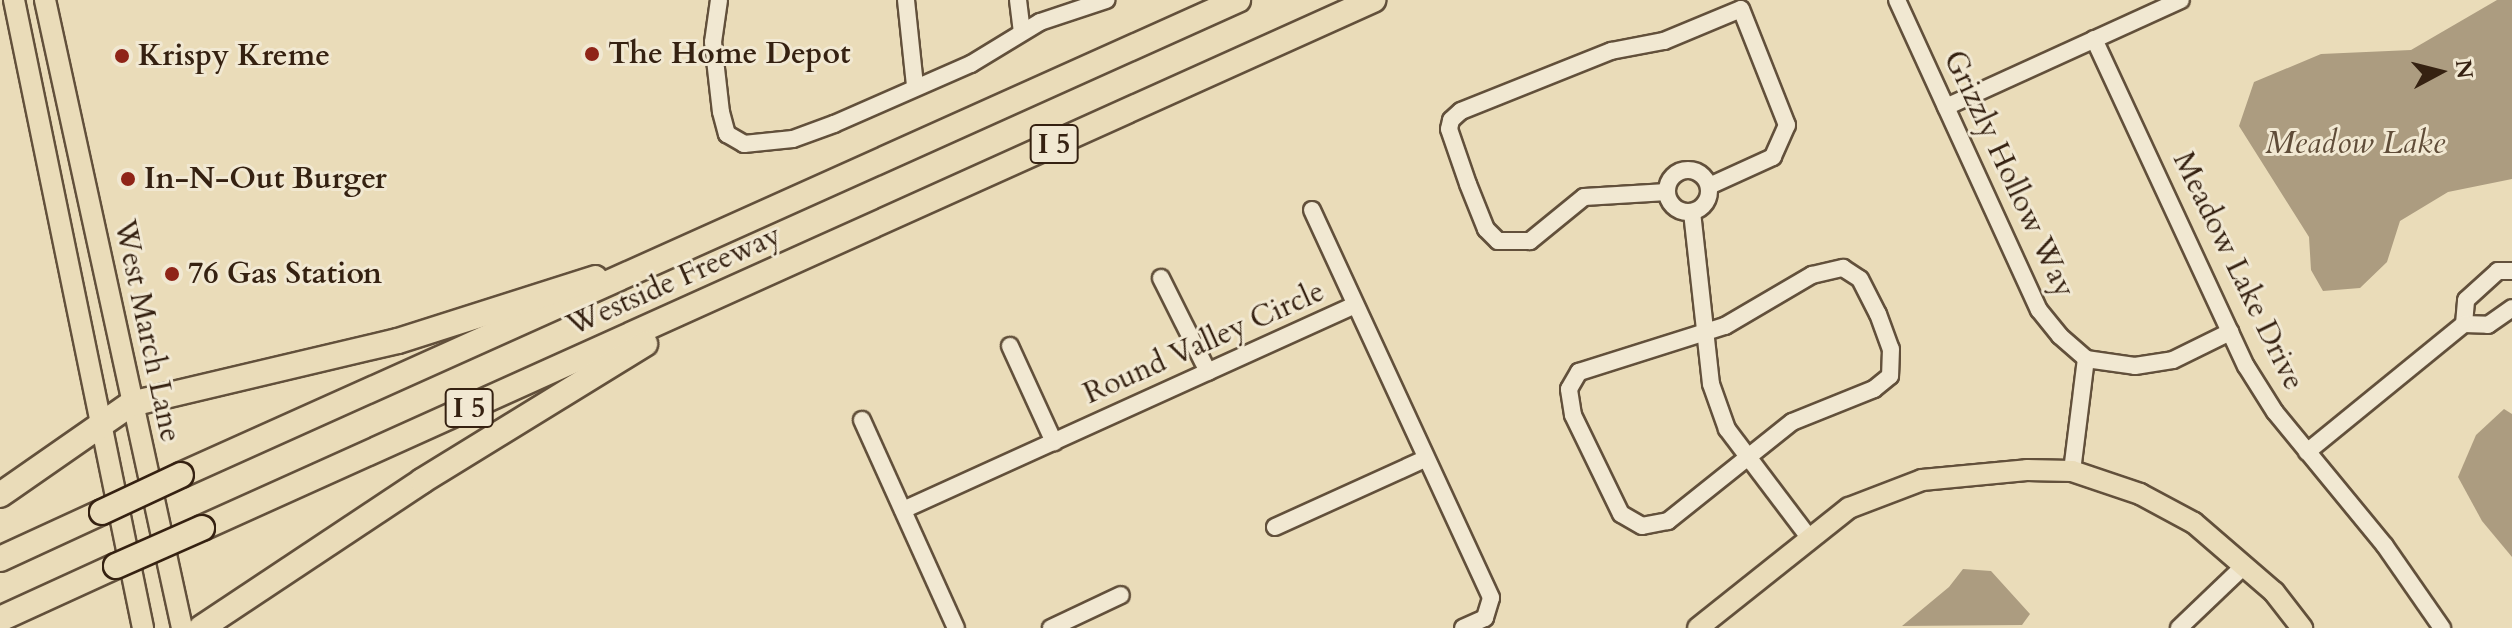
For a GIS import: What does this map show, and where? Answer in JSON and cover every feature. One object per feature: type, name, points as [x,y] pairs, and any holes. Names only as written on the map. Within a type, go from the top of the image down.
[{"type":"highway","name":"Westside Freeway","points":[[0,559],[181,475],[633,276],[1238,0]]},
{"type":"highway","name":"Westside Freeway","points":[[0,619],[1373,0]]},
{"type":"highway","points":[[0,495],[101,421],[131,404],[398,341],[593,278],[633,276]]},
{"type":"highway","points":[[201,628],[422,481],[736,289]]},
{"type":"main road","points":[[14,0],[143,628]]},
{"type":"main road","name":"West March Lane","points":[[45,0],[182,628]]},
{"type":"main road","points":[[1698,628],[1808,536],[1849,508],[1922,480],[1979,471],[2072,471],[2159,503],[2194,523],[2245,565],[2302,628]]},
{"type":"street","points":[[719,0],[713,42],[721,112],[732,139],[744,144],[793,139],[971,64],[1022,31],[1106,0]]},
{"type":"street","points":[[906,0],[915,86]]},
{"type":"street","points":[[1018,0],[1022,31]]},
{"type":"street","name":"Grizzly Hollow Way","points":[[1897,0],[2039,310],[2086,359]]},
{"type":"street","points":[[1946,107],[2181,0]]},
{"type":"street","points":[[1667,192],[1584,197],[1530,241],[1498,241],[1486,229],[1474,199],[1449,129],[1451,120],[1461,111],[1611,51],[1664,41],[1741,9],[1787,125],[1773,157],[1709,186]]},
{"type":"street","name":"Meadow Lake Drive","points":[[2094,39],[2230,332],[2266,399],[2385,546],[2442,628]]},
{"type":"street","points":[[1689,169],[1702,174],[1709,186],[1704,206],[1692,212],[1672,205],[1667,192],[1675,174],[1689,169]]},
{"type":"street","points":[[1312,210],[1355,305]]},
{"type":"street","points":[[1692,212],[1709,332],[1711,384],[1727,429],[1808,536]]},
{"type":"street","points":[[1843,268],[1860,279],[1891,349],[1890,376],[1874,389],[1792,422],[1746,457],[1668,521],[1642,526],[1621,514],[1573,415],[1569,389],[1579,372],[1709,332],[1812,275],[1843,268]]},
{"type":"street","points":[[2464,324],[2466,300],[2498,271],[2512,271]]},
{"type":"street","points":[[1161,278],[1208,372]]},
{"type":"street","name":"Round Valley Circle","points":[[903,510],[1355,305],[1491,598],[1485,618],[1463,628]]},
{"type":"street","points":[[2307,452],[2464,324],[2488,325],[2512,308]]},
{"type":"street","points":[[2072,471],[2086,359],[2121,365],[2160,364],[2230,332]]},
{"type":"street","points":[[1010,346],[1054,442]]},
{"type":"street","points":[[862,420],[956,628]]},
{"type":"street","points":[[1275,527],[1425,459]]},
{"type":"street","points":[[2179,628],[2245,565]]},
{"type":"street","points":[[1051,628],[1121,595]]},
{"type":"water","name":"Meadow Lake","points":[[2497,0],[2512,0],[2512,179],[2448,192],[2400,221],[2387,262],[2360,288],[2323,291],[2311,270],[2309,237],[2239,126],[2254,82],[2321,54],[2411,50]]},
{"type":"water","points":[[2504,409],[2512,414],[2512,557],[2482,521],[2458,477],[2476,435]]},
{"type":"water","points":[[1963,569],[1991,571],[2030,614],[2022,625],[1902,626],[1949,587]]},
{"type":"place","name":"The Home Depot","points":[[592,54]]},
{"type":"place","name":"Krispy Kreme","points":[[122,56]]},
{"type":"place","name":"In-N-Out Burger","points":[[128,179]]},
{"type":"place","name":"76 Gas Station","points":[[172,274]]}]
